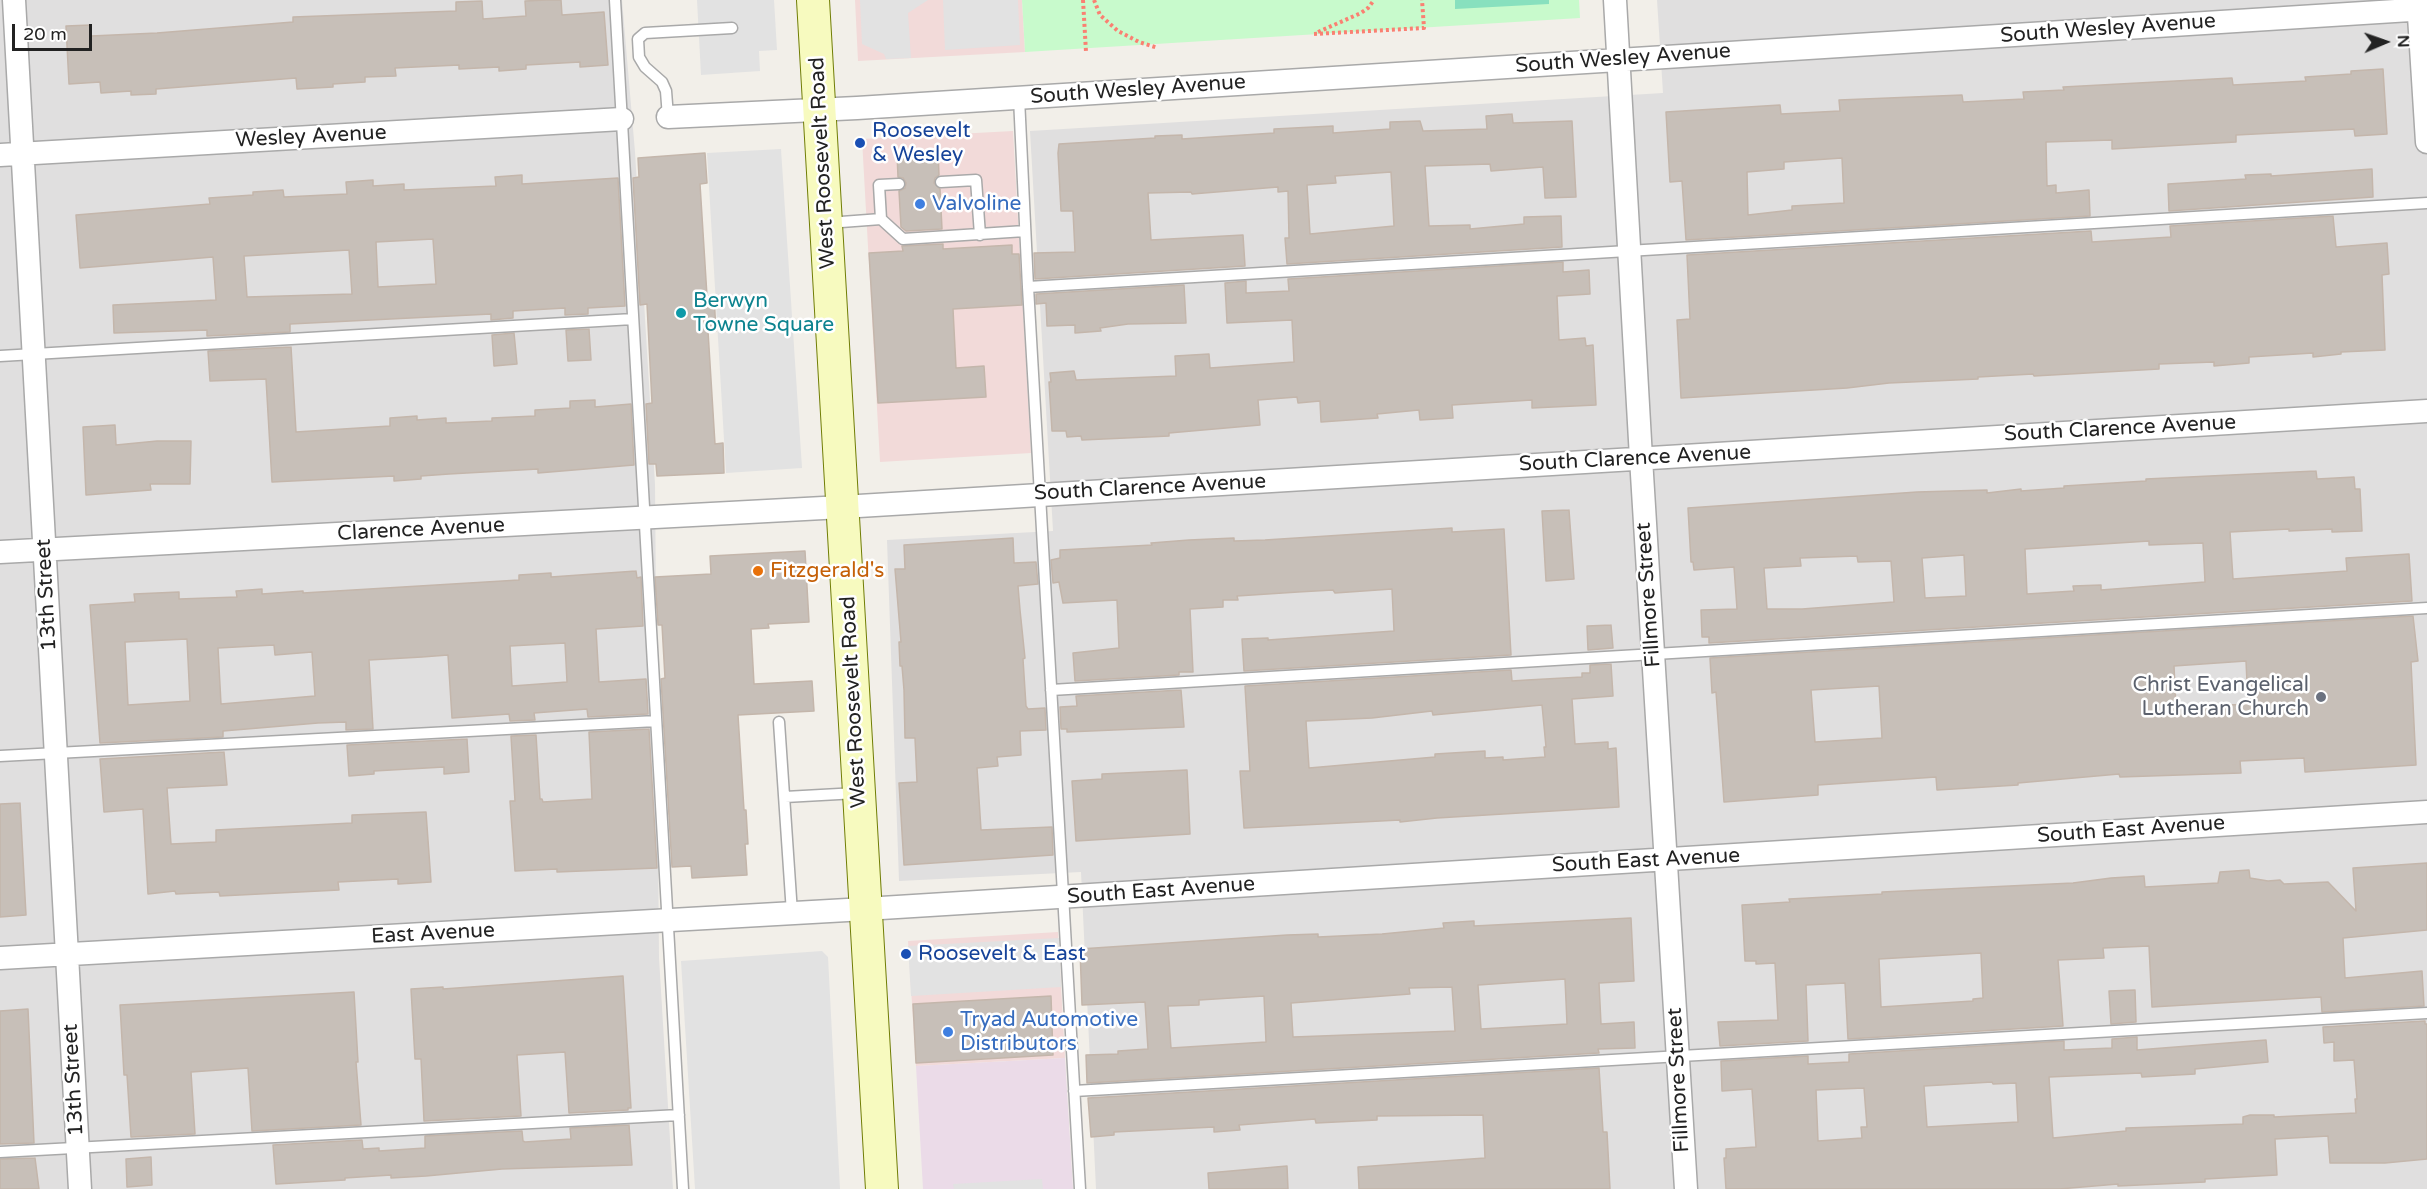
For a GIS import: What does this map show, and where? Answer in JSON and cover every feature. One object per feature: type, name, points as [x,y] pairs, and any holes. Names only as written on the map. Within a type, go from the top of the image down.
[{"type":"main road","name":"West Roosevelt Road","points":[[813,0],[882,1189]]},
{"type":"street","name":"13th Street","points":[[14,0],[11,154],[33,354],[80,1189]]},
{"type":"street","name":"Fillmore Street","points":[[1615,0],[1686,1189]]},
{"type":"street","name":"South Wesley Avenue","points":[[820,111],[2421,6]]},
{"type":"street","points":[[2421,6],[2427,142]]},
{"type":"street","points":[[668,117],[820,111]]},
{"type":"street","name":"Wesley Avenue","points":[[11,154],[622,119]]},
{"type":"street","name":"South Clarence Avenue","points":[[843,507],[2427,411]]},
{"type":"street","name":"Clarence Avenue","points":[[0,552],[843,507]]},
{"type":"street","name":"South East Avenue","points":[[865,909],[2427,812]]},
{"type":"street","name":"East Avenue","points":[[0,958],[865,909]]},
{"type":"lane","points":[[615,0],[683,1189]]},
{"type":"lane","points":[[668,117],[666,91],[662,82],[645,67],[639,57],[638,39],[645,33],[732,28]]},
{"type":"lane","points":[[1019,98],[1080,1189]]},
{"type":"lane","points":[[941,182],[976,180],[980,234]]},
{"type":"lane","points":[[899,184],[879,185],[881,219],[903,239],[1025,231]]},
{"type":"lane","points":[[1028,287],[2427,203]]},
{"type":"lane","points":[[826,223],[881,219]]},
{"type":"lane","points":[[0,356],[633,319]]},
{"type":"lane","points":[[1051,690],[2427,608]]},
{"type":"lane","points":[[0,756],[656,721]]},
{"type":"lane","points":[[779,722],[792,913]]},
{"type":"lane","points":[[785,797],[859,793]]},
{"type":"lane","points":[[1074,1091],[2427,1013]]},
{"type":"lane","points":[[0,1152],[679,1115]]},
{"type":"path","points":[[1083,0],[1086,52]]},
{"type":"path","points":[[1094,0],[1100,15],[1118,31],[1158,48]]},
{"type":"path","points":[[1374,0],[1361,13],[1314,34],[1424,28],[1422,0]]},
{"type":"shaded area","points":[[0,0],[622,0],[635,152],[655,484],[659,958],[673,1189],[0,1189]]},
{"type":"shaded area","points":[[697,0],[774,0],[777,50],[759,51],[760,71],[701,75]]},
{"type":"shaded area","points":[[855,0],[1022,0],[1025,52],[858,61]]},
{"type":"shaded area","points":[[860,0],[928,0],[908,13],[911,58],[886,59],[884,54],[862,44]]},
{"type":"shaded area","points":[[943,0],[1018,0],[1020,45],[945,50]]},
{"type":"shaded area","points":[[1657,0],[2427,0],[2427,1189],[1096,1189],[1081,872],[899,881],[887,540],[1053,531],[1030,131],[1663,93]]},
{"type":"shaded area","points":[[1013,131],[1031,453],[880,462],[862,139]]},
{"type":"shaded area","points":[[781,149],[802,468],[726,473],[707,153]]},
{"type":"shaded area","points":[[1058,932],[1065,1058],[916,1066],[908,941]]},
{"type":"shaded area","points":[[1059,938],[1061,987],[911,996],[908,946]]},
{"type":"shaded area","points":[[822,951],[828,957],[840,1189],[695,1189],[681,961]]},
{"type":"shaded area","points":[[1065,1058],[1073,1189],[923,1189],[916,1066]]},
{"type":"shaded area","points":[[1042,1179],[1043,1189],[954,1189],[953,1184]]},
{"type":"green space","points":[[1022,0],[1579,0],[1580,18],[1025,52]]},
{"type":"green space","points":[[1455,0],[1549,0],[1549,4],[1455,9]]},
{"type":"building","points":[[561,0],[562,15],[604,12],[608,65],[580,67],[580,62],[526,65],[526,69],[499,71],[499,67],[459,69],[459,65],[395,68],[396,76],[365,77],[365,82],[333,84],[333,87],[297,89],[296,78],[156,89],[156,94],[131,95],[131,91],[101,93],[100,82],[69,84],[66,26],[91,25],[91,36],[157,33],[293,22],[293,17],[456,11],[456,2],[482,1],[483,19],[526,16],[525,1]]},
{"type":"building","points":[[2383,69],[2387,134],[2355,136],[2354,129],[2236,135],[2236,142],[2112,149],[2112,140],[2046,142],[2047,186],[2056,185],[2056,193],[2089,190],[2090,216],[1686,240],[1682,181],[1670,182],[1666,112],[1780,105],[1781,114],[1840,111],[1839,100],[1962,95],[1963,102],[2024,99],[2023,92],[2064,90],[2063,87],[2232,78],[2233,85],[2306,81],[2305,77],[2351,74],[2351,71]],"holes":[[[1842,158],[1844,203],[1792,206],[1792,210],[1748,215],[1747,172],[1784,169],[1784,162]]]},
{"type":"building","points":[[1512,114],[1513,123],[1572,121],[1576,197],[1545,198],[1543,167],[1491,171],[1490,164],[1425,166],[1429,226],[1470,225],[1470,229],[1524,224],[1524,217],[1561,216],[1562,247],[1287,264],[1285,238],[1289,238],[1288,191],[1278,192],[1278,187],[1192,194],[1191,192],[1148,193],[1151,240],[1243,235],[1245,266],[1035,279],[1034,253],[1075,252],[1073,211],[1061,211],[1059,144],[1155,138],[1155,136],[1182,135],[1182,139],[1274,133],[1274,129],[1333,126],[1333,133],[1390,129],[1390,122],[1420,121],[1423,131],[1487,129],[1486,116]],"holes":[[[1391,172],[1394,226],[1310,234],[1307,185],[1336,183],[1335,176]]]},
{"type":"building","name":"Valvoline","points":[[938,151],[939,175],[935,178],[934,183],[940,189],[942,229],[906,231],[901,227],[899,191],[905,188],[906,183],[903,178],[898,177],[897,153]]},
{"type":"building","name":"Berwyn Towne Square","points":[[705,153],[707,183],[700,184],[707,296],[714,296],[716,331],[708,331],[715,444],[723,443],[724,473],[657,476],[656,464],[649,464],[646,404],[652,403],[647,304],[640,305],[633,178],[639,177],[638,158]]},
{"type":"building","points":[[2372,169],[2373,197],[2169,211],[2168,184],[2246,179],[2245,175],[2271,174],[2271,176]]},
{"type":"building","points":[[522,175],[522,184],[618,178],[625,306],[588,308],[588,314],[565,315],[565,308],[513,311],[513,318],[491,320],[491,314],[290,324],[290,332],[207,336],[207,330],[114,333],[113,305],[216,300],[213,257],[80,268],[76,215],[210,204],[209,198],[253,195],[253,192],[283,190],[284,197],[347,194],[346,182],[373,180],[373,186],[404,184],[404,190],[496,186],[495,177]],"holes":[[[433,239],[436,284],[378,287],[376,242]],[[349,250],[352,294],[247,297],[244,256]]]},
{"type":"building","points":[[2333,216],[2336,247],[2387,243],[2389,274],[2382,275],[2385,350],[2341,352],[2341,354],[2313,357],[2313,353],[2249,357],[2249,363],[2214,366],[2214,362],[2159,364],[2159,369],[1978,377],[1978,379],[1681,398],[1677,320],[1690,319],[1687,255],[2091,231],[2092,242],[2171,237],[2170,226]]},
{"type":"building","points":[[943,244],[943,249],[1012,245],[1012,254],[1019,254],[1022,305],[953,309],[956,368],[984,366],[986,397],[878,403],[869,253],[903,251],[902,246]]},
{"type":"building","points":[[1563,262],[1563,272],[1589,270],[1590,294],[1557,296],[1559,340],[1585,338],[1586,346],[1593,345],[1596,405],[1532,408],[1532,400],[1452,405],[1453,418],[1420,420],[1419,410],[1377,414],[1378,418],[1321,422],[1320,401],[1298,403],[1297,397],[1258,400],[1260,425],[1169,433],[1169,436],[1082,440],[1081,436],[1067,437],[1066,431],[1052,431],[1050,373],[1074,371],[1076,380],[1176,376],[1175,356],[1209,354],[1210,368],[1294,362],[1292,320],[1227,323],[1225,283],[1246,281],[1246,293],[1289,291],[1288,279]]},
{"type":"building","points":[[1184,285],[1186,323],[1128,324],[1100,328],[1101,331],[1075,333],[1075,325],[1047,326],[1046,303],[1036,304],[1036,294]]},
{"type":"building","points":[[589,329],[591,360],[568,361],[566,330]]},
{"type":"building","points":[[514,333],[517,364],[494,366],[492,335]]},
{"type":"building","points":[[291,347],[296,432],[390,426],[390,418],[417,416],[417,420],[446,418],[446,423],[492,421],[492,418],[535,416],[535,410],[570,408],[570,401],[595,400],[595,407],[631,404],[634,465],[538,473],[538,469],[449,474],[394,481],[394,476],[272,482],[266,379],[210,381],[208,351]]},
{"type":"building","points":[[115,425],[116,445],[157,441],[191,441],[190,484],[150,484],[151,490],[86,495],[83,427]]},
{"type":"building","points":[[2316,471],[2317,479],[2354,477],[2355,489],[2360,489],[2362,531],[2332,532],[2332,529],[2289,531],[2289,529],[2230,532],[2233,579],[2347,571],[2346,558],[2409,554],[2412,601],[1709,643],[1709,637],[1702,637],[1701,610],[1737,609],[1734,567],[1694,570],[1693,562],[1691,562],[1688,508],[1917,492],[1987,490],[1987,493],[2021,489],[2021,491],[2146,481],[2146,479]],"holes":[[[2149,541],[2149,545],[2203,543],[2205,582],[2101,590],[2101,585],[2073,586],[2074,591],[2027,594],[2025,549]],[[1964,555],[1966,596],[1925,598],[1922,558]],[[1857,556],[1858,562],[1891,561],[1894,602],[1802,609],[1767,609],[1764,568],[1801,566],[1800,558]]]},
{"type":"building","points":[[1569,510],[1574,579],[1546,581],[1542,511]]},
{"type":"building","points":[[1452,528],[1452,532],[1504,529],[1511,655],[1244,671],[1242,639],[1268,638],[1268,640],[1394,631],[1392,589],[1335,593],[1333,590],[1298,592],[1237,596],[1238,600],[1223,600],[1223,607],[1190,609],[1193,672],[1179,672],[1179,675],[1075,681],[1073,653],[1119,648],[1117,600],[1063,603],[1059,582],[1053,583],[1051,560],[1060,558],[1060,550],[1152,545],[1151,543],[1189,540],[1234,538],[1234,541],[1265,540]]},
{"type":"building","points":[[1013,538],[1014,563],[1036,562],[1038,584],[1018,586],[1025,658],[1023,659],[1026,706],[1028,709],[1045,708],[1046,730],[1020,731],[1021,755],[997,757],[998,766],[977,768],[981,830],[1052,827],[1053,855],[904,865],[899,783],[917,782],[915,738],[905,738],[904,690],[902,666],[900,666],[899,642],[901,642],[895,569],[905,569],[904,545]]},
{"type":"building","points":[[805,551],[809,622],[768,624],[769,628],[751,629],[754,684],[812,681],[814,711],[738,715],[748,844],[745,844],[747,875],[692,878],[691,866],[672,867],[661,679],[665,678],[662,625],[658,625],[655,577],[711,574],[710,556]]},
{"type":"building","points":[[636,571],[637,578],[641,577],[643,626],[596,629],[599,682],[646,679],[648,714],[588,717],[587,709],[534,713],[535,720],[510,721],[509,714],[452,718],[448,655],[369,660],[373,729],[346,730],[346,722],[318,723],[223,731],[223,737],[100,743],[90,605],[135,602],[134,594],[179,592],[179,599],[237,597],[236,591],[262,589],[262,594],[303,591],[303,593],[519,580],[519,575],[551,573],[551,577]],"holes":[[[187,639],[190,701],[128,705],[125,642]],[[565,643],[567,682],[512,686],[510,646]],[[274,645],[275,655],[312,652],[315,696],[221,704],[218,648]]]},
{"type":"building","points":[[2413,616],[2418,661],[2411,662],[2416,765],[2305,772],[2304,758],[2240,761],[2241,773],[2120,777],[2119,774],[2018,783],[2018,785],[1937,790],[1936,777],[1818,785],[1818,795],[1724,802],[1716,692],[1712,693],[1710,658]],"holes":[[[2246,661],[2248,704],[2176,708],[2174,666]],[[1879,686],[1882,738],[1815,742],[1811,690]]]},
{"type":"building","points":[[1611,625],[1613,648],[1588,650],[1587,626]]},
{"type":"building","points":[[1611,664],[1613,696],[1572,699],[1575,744],[1608,742],[1608,749],[1616,748],[1619,807],[1400,822],[1400,820],[1244,828],[1240,771],[1250,771],[1245,686],[1511,670],[1512,681],[1582,677],[1582,673],[1590,673],[1590,665]],"holes":[[[1542,705],[1546,747],[1544,747],[1545,757],[1503,760],[1503,757],[1485,758],[1485,751],[1435,754],[1435,757],[1309,768],[1306,721],[1372,718],[1432,711],[1433,715]]]},
{"type":"building","points":[[1181,690],[1184,727],[1067,732],[1067,729],[1061,729],[1060,707],[1077,706],[1076,696]]},
{"type":"building","points":[[649,729],[657,868],[557,872],[557,869],[515,871],[510,801],[515,801],[511,736],[536,735],[540,799],[543,802],[592,799],[589,732]]},
{"type":"building","points":[[467,739],[469,772],[444,774],[444,767],[374,771],[374,774],[349,776],[347,745]]},
{"type":"building","points":[[224,752],[227,785],[167,788],[171,844],[216,842],[216,830],[352,823],[352,815],[426,812],[431,882],[398,884],[398,879],[338,882],[339,890],[220,896],[219,892],[176,894],[175,891],[148,894],[143,809],[104,812],[100,759]]},
{"type":"building","points":[[1187,770],[1190,834],[1076,841],[1072,781],[1102,779],[1102,774]]},
{"type":"building","points":[[20,803],[26,915],[0,917],[0,804]]},
{"type":"building","points":[[2427,863],[2427,930],[2343,938],[2345,978],[2422,971],[2424,1006],[2322,1012],[2321,997],[2152,1007],[2149,946],[2103,948],[2104,958],[2058,960],[2063,1026],[1848,1039],[1845,983],[1806,985],[1808,1041],[1720,1046],[1718,1022],[1778,1020],[1775,963],[1756,964],[1756,961],[1745,961],[1742,905],[1790,902],[1789,899],[1882,894],[1882,892],[2073,883],[2144,876],[2145,887],[2218,883],[2220,872],[2249,870],[2250,878],[2280,880],[2284,884],[2328,882],[2356,911],[2353,868]],"holes":[[[1981,953],[1983,998],[1973,999],[1973,1001],[1881,1007],[1879,959]]]},
{"type":"building","points":[[1631,918],[1634,981],[1599,983],[1601,1024],[1634,1022],[1635,1048],[1598,1049],[1599,1053],[1087,1083],[1086,1055],[1118,1054],[1118,1051],[1148,1049],[1145,1002],[1082,1005],[1080,949],[1287,935],[1318,934],[1318,937],[1382,934],[1444,928],[1443,923],[1474,921],[1474,926]],"holes":[[[1565,979],[1567,1024],[1481,1029],[1478,985]],[[1452,987],[1455,1031],[1293,1037],[1291,1003],[1410,994],[1409,988]],[[1264,996],[1266,1042],[1171,1048],[1168,1006],[1199,1005],[1199,1000]]]},
{"type":"building","points":[[623,976],[631,1108],[569,1113],[565,1052],[517,1055],[521,1116],[424,1121],[421,1059],[415,1059],[411,989],[443,987],[443,989]]},
{"type":"building","points":[[2135,990],[2136,1022],[2111,1024],[2109,991]]},
{"type":"building","points":[[354,992],[361,1125],[252,1131],[248,1068],[191,1072],[195,1134],[131,1137],[127,1075],[124,1075],[120,1005]]},
{"type":"building","points":[[1051,996],[1053,1055],[916,1063],[913,1004]]},
{"type":"building","points":[[28,1009],[34,1143],[0,1144],[0,1011]]},
{"type":"building","points":[[2425,1021],[2427,1024],[2427,1159],[2385,1163],[2330,1163],[2328,1136],[2275,1139],[2277,1175],[2205,1179],[2205,1182],[2118,1186],[2118,1184],[2059,1189],[1726,1189],[1724,1158],[1726,1158],[1726,1149],[1756,1147],[1752,1089],[1722,1091],[1721,1061],[1808,1056],[1808,1064],[1849,1062],[1849,1054],[2064,1041],[2064,1050],[2112,1048],[2112,1039],[2137,1037],[2137,1050],[2266,1040],[2268,1062],[2195,1069],[2195,1074],[2142,1077],[2141,1073],[2049,1077],[2053,1138],[2126,1131],[2126,1128],[2243,1124],[2243,1117],[2250,1115],[2274,1115],[2274,1117],[2356,1113],[2354,1060],[2334,1061],[2334,1042],[2324,1043],[2323,1027]],"holes":[[[1992,1082],[1993,1084],[2016,1083],[2018,1122],[1927,1127],[1924,1086]],[[1864,1088],[1867,1127],[1861,1127],[1862,1138],[1818,1141],[1816,1090]]]},
{"type":"building","points":[[1599,1068],[1603,1132],[1607,1132],[1610,1189],[1359,1189],[1358,1167],[1485,1158],[1483,1115],[1377,1116],[1377,1120],[1316,1123],[1315,1119],[1239,1125],[1240,1130],[1214,1132],[1214,1127],[1114,1132],[1114,1135],[1091,1137],[1088,1098]]},
{"type":"building","points":[[629,1125],[632,1165],[502,1169],[426,1176],[391,1178],[391,1175],[276,1184],[273,1145],[362,1140],[363,1149],[379,1148],[379,1151],[425,1148],[425,1136],[522,1131],[525,1142],[571,1139],[570,1128]]},
{"type":"building","points":[[151,1157],[152,1185],[127,1187],[126,1159]]},
{"type":"building","points":[[35,1158],[39,1189],[0,1189],[0,1159]]},
{"type":"building","points":[[1287,1166],[1288,1189],[1209,1189],[1208,1173]]},
{"type":"place","name":"Roosevelt & Wesley","points":[[860,143]]},
{"type":"place","name":"Valvoline","points":[[920,204]]},
{"type":"place","name":"Berwyn Towne Square","points":[[681,313]]},
{"type":"place","name":"Fitzgerald's","points":[[758,571]]},
{"type":"place","name":"Christ Evangelical Lutheran Church","points":[[2321,697]]},
{"type":"place","name":"Roosevelt & East","points":[[906,954]]},
{"type":"place","name":"Tryad Automotive Distributors","points":[[948,1032]]}]
